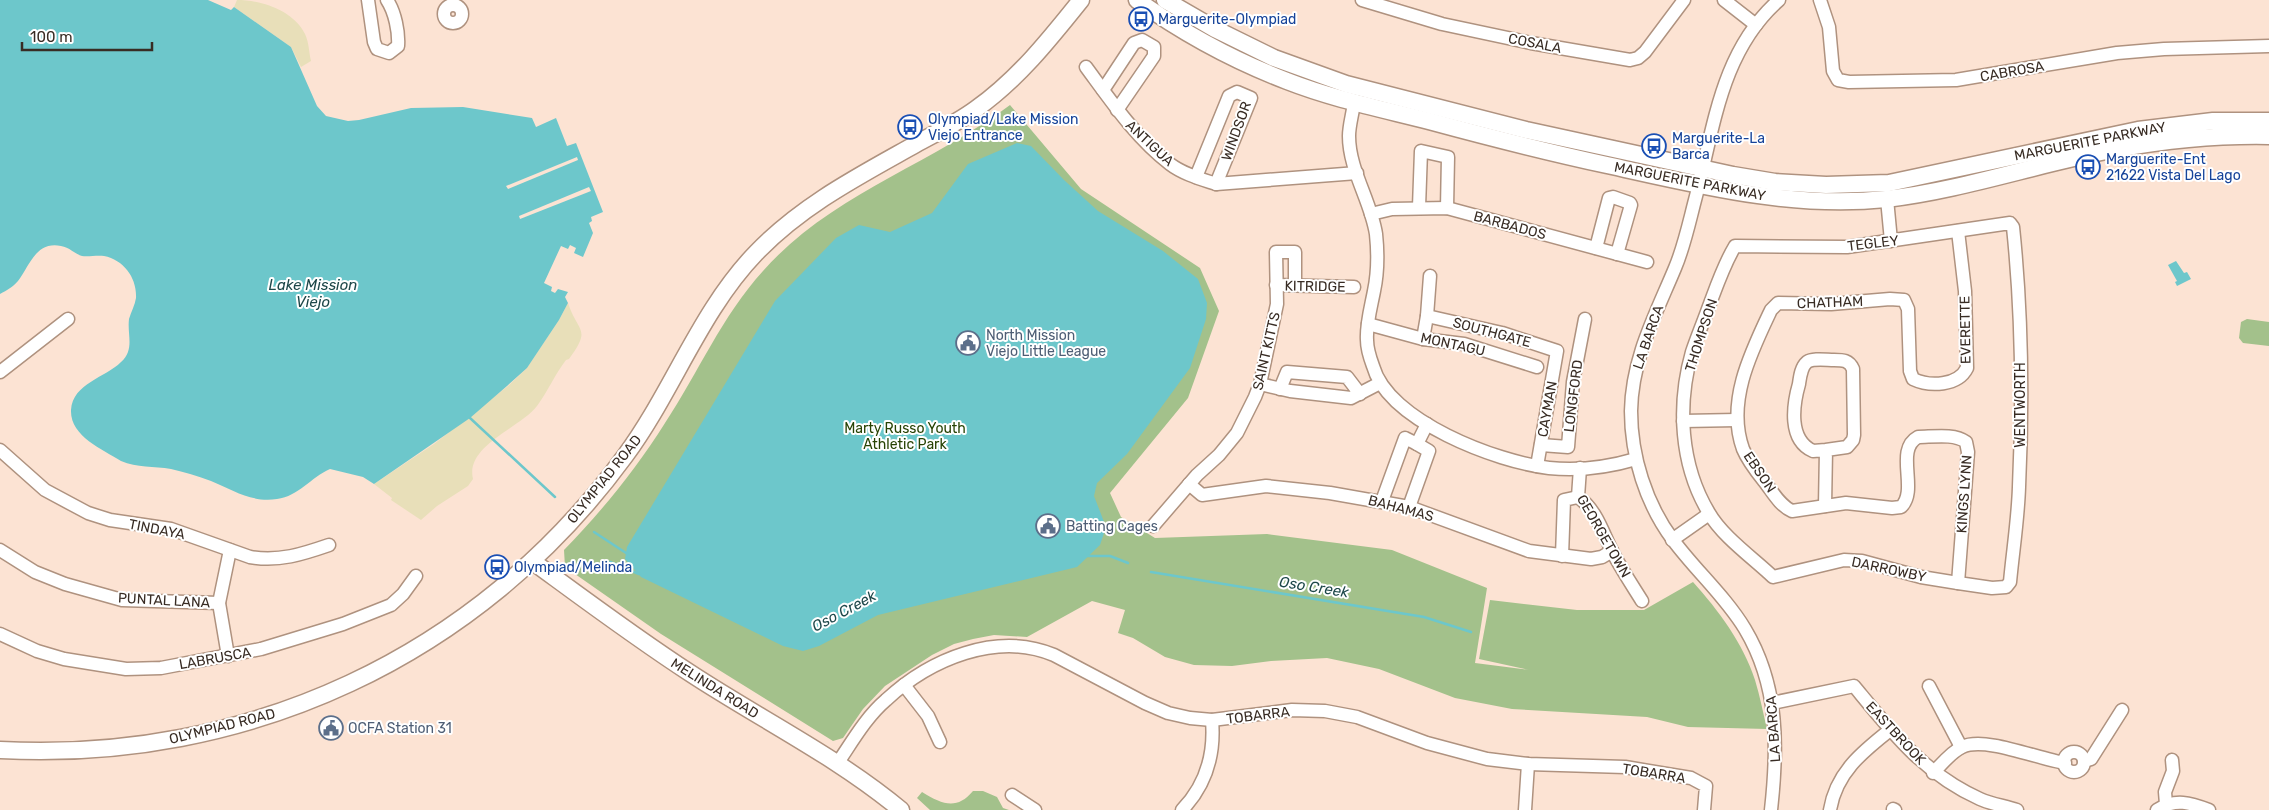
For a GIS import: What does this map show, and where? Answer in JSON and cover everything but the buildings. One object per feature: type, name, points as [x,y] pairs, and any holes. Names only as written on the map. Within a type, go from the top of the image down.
[{"type":"main road","name":"OLYMPIAD ROAD","points":[[0,750],[67,750],[126,747],[195,736],[259,720],[326,694],[404,657],[468,613],[532,561],[587,502],[624,457],[656,407],[720,298],[755,254],[794,218],[825,196],[963,118],[986,102],[1027,66],[1081,0]]},
{"type":"main road","name":"MARGUERITE PARKWAY","points":[[1137,0],[1195,37],[1241,60],[1288,81],[1354,102],[1532,149],[1699,186],[1770,196],[1822,202],[1887,199],[1929,193],[2115,149],[2161,141],[2269,136]]},
{"type":"main road","name":"MARGUERITE PARKWAY","points":[[1165,0],[1215,29],[1274,58],[1346,84],[1526,130],[1775,182],[1826,185],[1889,183],[2138,130],[2213,121],[2269,120]]},
{"type":"main road","name":"MELINDA ROAD","points":[[532,561],[690,674],[876,789],[901,810]]},
{"type":"street","points":[[368,0],[374,42],[377,49],[389,53],[398,46],[398,40],[392,8],[387,0]]},
{"type":"street","name":"COSALA","points":[[1362,0],[1442,24],[1531,43],[1630,60],[1638,58],[1646,52],[1684,0]]},
{"type":"street","points":[[1724,0],[1756,25]]},
{"type":"street","name":"LA BARCA","points":[[1771,810],[1777,746],[1767,679],[1746,631],[1733,611],[1672,540],[1645,487],[1636,459],[1631,412],[1634,379],[1640,350],[1676,267],[1699,186],[1723,85],[1737,52],[1756,25],[1779,0]]},
{"type":"street","name":"CABROSA","points":[[1820,0],[1830,26],[1833,72],[1838,80],[1849,82],[1956,80],[2118,53],[2164,48],[2269,46]]},
{"type":"street","points":[[1103,90],[1134,43],[1142,40],[1154,47],[1154,56],[1117,110]]},
{"type":"street","name":"ANTIGUA","points":[[1086,67],[1117,110],[1170,164],[1196,177],[1216,184],[1357,173]]},
{"type":"street","name":"WINDSOR","points":[[1196,177],[1229,96],[1237,92],[1252,98],[1216,184]]},
{"type":"street","points":[[1354,102],[1349,135],[1357,173],[1371,214],[1377,259],[1375,288],[1367,340],[1373,368],[1380,383],[1390,396],[1410,414],[1427,424],[1494,455],[1537,466],[1580,468],[1620,464],[1636,459]]},
{"type":"street","points":[[1419,207],[1421,151],[1448,157],[1448,208]]},
{"type":"street","points":[[1596,248],[1609,198],[1613,197],[1631,205],[1617,254]]},
{"type":"street","points":[[1887,199],[1891,241]]},
{"type":"street","name":"BARBADOS","points":[[1371,214],[1392,209],[1419,207],[1448,208],[1647,262]]},
{"type":"street","name":"TEGLEY","points":[[1735,246],[1847,247],[2010,223]]},
{"type":"street","name":"WENTWORTH","points":[[2006,587],[2010,582],[2019,488],[2021,387],[2018,271],[2013,227],[2010,223]]},
{"type":"street","name":"EVERETTE","points":[[1913,379],[1921,383],[1954,382],[1963,377],[1967,368],[1965,291],[1958,231]]},
{"type":"street","name":"THOMPSON","points":[[1735,246],[1726,261],[1692,352],[1682,421],[1693,480],[1709,514],[1721,528],[1773,577]]},
{"type":"street","name":"SAINT KITTS","points":[[1153,526],[1237,433],[1260,384],[1277,304],[1276,252],[1295,252],[1295,284]]},
{"type":"street","points":[[1423,339],[1430,276]]},
{"type":"street","name":"KITRIDGE","points":[[1276,285],[1354,287]]},
{"type":"street","name":"CHATHAM","points":[[1740,397],[1747,364],[1771,310],[1778,303],[1831,304],[1890,299],[1904,300],[1908,308],[1910,371],[1913,379]]},
{"type":"street","name":"SOUTHGATE","points":[[1427,316],[1494,331],[1557,351]]},
{"type":"street","points":[[0,372],[68,319]]},
{"type":"street","name":"LONGFORD","points":[[1541,445],[1568,447],[1573,382],[1585,319]]},
{"type":"street","name":"MONTAGU","points":[[1368,324],[1423,339],[1464,344],[1537,367]]},
{"type":"street","points":[[1488,352],[1494,331]]},
{"type":"street","name":"CAYMAN","points":[[1537,466],[1557,351]]},
{"type":"street","points":[[1814,360],[1844,360],[1851,364],[1853,369],[1853,440],[1847,447],[1826,450],[1809,450],[1802,442],[1795,426],[1794,401],[1806,363],[1814,360]]},
{"type":"street","points":[[1280,389],[1287,372],[1347,377],[1360,394]]},
{"type":"street","points":[[1552,380],[1573,382]]},
{"type":"street","points":[[1260,384],[1280,389],[1351,398],[1380,383]]},
{"type":"street","name":"EBSON","points":[[1740,397],[1737,420],[1743,448],[1749,461],[1781,502],[1792,511],[1825,506]]},
{"type":"street","points":[[1682,421],[1737,420]]},
{"type":"street","points":[[1417,444],[1427,424]]},
{"type":"street","points":[[1382,502],[1405,438],[1429,451],[1409,507]]},
{"type":"street","name":"KINGS LYNN","points":[[1825,506],[1846,503],[1892,508],[1901,507],[1907,494],[1908,452],[1911,443],[1918,438],[1958,438],[1966,442],[1968,452],[1958,583]]},
{"type":"street","name":"TINDAYA","points":[[0,450],[45,490],[88,513],[110,520],[171,529],[250,557],[274,560],[301,555],[329,545]]},
{"type":"street","points":[[1825,506],[1826,450]]},
{"type":"street","name":"GEORGETOWN","points":[[1580,468],[1578,497],[1588,503],[1609,541],[1612,551],[1642,601]]},
{"type":"street","name":"BAHAMAS","points":[[1189,484],[1202,495],[1266,486],[1296,488],[1409,507],[1529,551],[1591,559],[1602,557],[1612,551]]},
{"type":"street","points":[[1562,556],[1564,500],[1578,497]]},
{"type":"street","points":[[1672,540],[1709,514]]},
{"type":"street","name":"PUNTAL LANA","points":[[0,550],[36,572],[65,584],[122,600],[219,603]]},
{"type":"street","points":[[228,656],[219,603],[230,550]]},
{"type":"street","name":"DARROWBY","points":[[1773,577],[1844,560],[1862,560],[1920,577],[1992,588],[2006,587]]},
{"type":"street","name":"LABRUSCA","points":[[0,634],[50,655],[109,667],[161,668],[228,656],[296,640],[392,605],[416,576]]},
{"type":"street","name":"TOBARRA","points":[[837,764],[868,719],[885,700],[929,669],[954,656],[992,647],[1022,646],[1039,649],[1054,655],[1146,704],[1168,713],[1212,720],[1292,710],[1325,711],[1358,717],[1427,743],[1487,759],[1528,764],[1599,765],[1691,778],[1706,786],[1704,810]]},
{"type":"street","points":[[904,685],[928,716],[940,742]]},
{"type":"street","name":"EASTBROOK","points":[[1772,703],[1854,686],[1890,730],[1934,773],[1981,799],[2017,810]]},
{"type":"street","points":[[1929,686],[1961,747]]},
{"type":"street","points":[[1934,773],[1961,747],[1972,744],[1986,744],[2065,763],[2066,757],[2074,752],[2080,754],[2084,762],[2091,758],[2122,710]]},
{"type":"street","points":[[1182,810],[1203,782],[1214,740],[1212,720]]},
{"type":"street","points":[[1830,810],[1832,795],[1852,762],[1890,730]]},
{"type":"street","points":[[2172,760],[2173,771],[2165,792],[2162,807],[2177,802],[2190,803],[2209,810]]},
{"type":"street","points":[[1525,810],[1528,764]]},
{"type":"street","points":[[1012,795],[1035,810]]},
{"type":"green space","name":"Marty Russo Youth Athletic Park","points":[[1010,105],[1081,189],[1200,268],[1219,311],[1188,398],[1110,493],[1121,517],[1155,538],[1267,534],[1392,550],[1487,588],[1475,663],[1529,670],[1479,659],[1490,600],[1577,610],[1644,610],[1693,582],[1721,616],[1744,653],[1755,680],[1767,729],[1688,727],[1647,717],[1512,709],[1455,698],[1379,669],[1327,658],[1271,661],[1232,666],[1194,665],[1165,657],[1133,638],[1118,633],[1125,610],[1092,601],[1027,637],[994,635],[954,644],[932,655],[885,686],[863,709],[843,738],[833,741],[661,634],[565,567],[564,550],[605,505],[642,457],[677,404],[735,307],[763,271],[819,221],[882,182],[947,146]]},
{"type":"green space","points":[[2247,319],[2269,322],[2269,346],[2243,343],[2239,338],[2241,322]]},
{"type":"green space","points":[[973,791],[983,791],[997,797],[1003,808],[1009,810],[930,810],[917,798],[922,792],[949,804],[961,801]]},
{"type":"sand","points":[[237,0],[266,4],[293,19],[305,34],[311,61],[301,67],[291,47],[234,7]]},
{"type":"sand","points":[[568,303],[581,331],[580,341],[576,349],[562,365],[537,406],[485,447],[477,457],[473,467],[473,479],[468,486],[437,506],[421,520],[391,500],[392,498],[374,484],[434,444],[508,386],[527,368]]},
{"type":"water","name":"Lake Mission Viejo","points":[[0,0],[208,0],[231,10],[234,7],[291,47],[317,106],[326,116],[348,121],[411,108],[463,107],[532,118],[536,127],[556,118],[567,146],[576,143],[603,212],[591,217],[592,221],[589,223],[593,233],[583,257],[574,253],[576,248],[570,245],[568,249],[561,246],[544,283],[552,287],[551,291],[555,293],[558,289],[568,292],[565,297],[568,303],[559,320],[527,368],[507,386],[470,418],[374,484],[363,477],[330,469],[292,494],[268,500],[243,495],[211,481],[171,469],[133,465],[121,461],[88,441],[81,434],[72,419],[71,410],[77,393],[83,387],[114,368],[128,352],[130,342],[129,319],[135,303],[136,291],[128,271],[118,261],[111,258],[104,256],[82,256],[64,247],[52,245],[40,251],[16,283],[0,294]]},
{"type":"water","name":"Marty Russo Youth Athletic Park","points":[[1017,143],[1031,146],[1098,211],[1163,251],[1198,279],[1207,303],[1206,319],[1190,368],[1127,454],[1097,483],[1094,496],[1106,527],[1100,545],[1077,567],[878,615],[819,646],[803,651],[783,646],[641,577],[625,559],[627,547],[775,301],[836,238],[859,225],[890,232],[932,213],[968,164]]},
{"type":"water","points":[[2176,261],[2184,273],[2187,272],[2191,279],[2177,286],[2175,282],[2177,281],[2168,265]]},
{"type":"pier","points":[[577,157],[578,160],[508,189],[506,186]]},
{"type":"pier","points":[[589,187],[591,191],[520,219],[519,216]]},
{"type":"waterway","points":[[470,418],[555,497]]},
{"type":"waterway","points":[[594,532],[626,553]]},
{"type":"waterway","name":"Oso Creek","points":[[1086,556],[1110,556],[1128,563]]},
{"type":"waterway","name":"Oso Creek","points":[[610,562],[639,574]]},
{"type":"waterway","name":"Oso Creek","points":[[1151,572],[1424,617],[1471,632]]},
{"type":"place","name":"Marguerite-Olympiad","points":[[1141,19]]},
{"type":"place","name":"Olympiad/Lake Mission Viejo Entrance","points":[[910,127]]},
{"type":"place","name":"Marguerite-La Barca","points":[[1654,146]]},
{"type":"place","name":"Marguerite-Ent 21622 Vista Del Lago","points":[[2088,167]]},
{"type":"place","name":"North Mission Viejo Little League","points":[[968,343]]},
{"type":"place","name":"Batting Cages","points":[[1048,526]]},
{"type":"place","name":"Olympiad/Melinda","points":[[497,567]]},
{"type":"place","name":"OCFA Station 31","points":[[331,728]]}]
